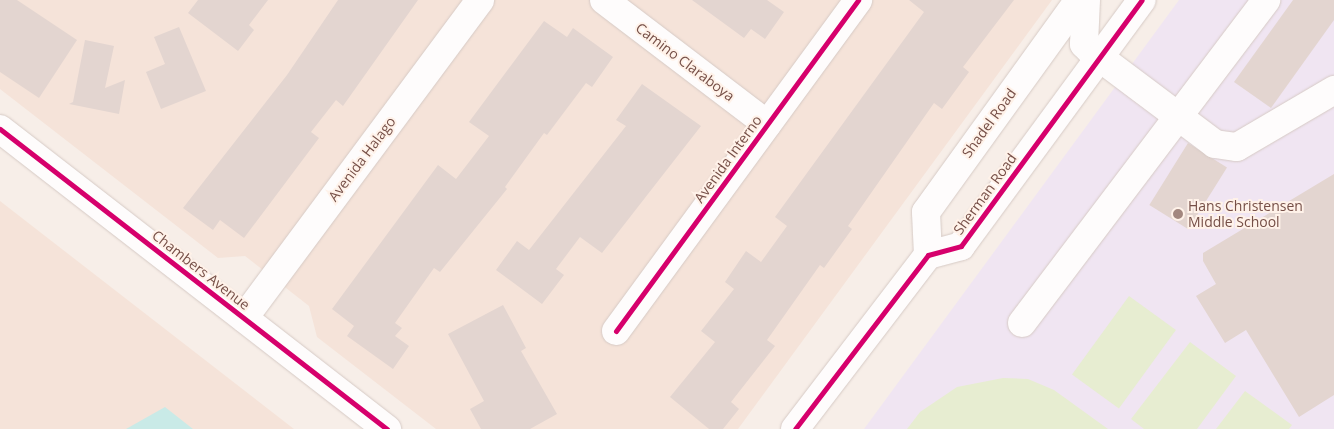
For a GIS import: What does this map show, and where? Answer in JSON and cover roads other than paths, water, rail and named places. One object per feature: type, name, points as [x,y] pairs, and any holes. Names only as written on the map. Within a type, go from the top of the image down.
[{"type":"street","name":"Avenida Halago","points":[[244,318],[480,0]]},
{"type":"street","name":"Camino Claraboya","points":[[604,0],[767,124]]},
{"type":"street","name":"Avenida Interno","points":[[616,331],[858,0]]},
{"type":"street","name":"Shadel Road","points":[[928,255],[926,212],[1079,0]]},
{"type":"street","points":[[1086,0],[1084,44],[1215,144],[1237,147],[1334,90]]},
{"type":"street","name":"Sherman Road","points":[[928,255],[961,246],[1142,0]]},
{"type":"street","points":[[1022,322],[1266,0]]},
{"type":"street","name":"Chambers Avenue","points":[[0,129],[387,429]]},
{"type":"street","points":[[795,429],[928,255]]},
{"type":"water","points":[[165,407],[193,429],[126,429]]},
{"type":"place","name":"Hans Christensen Middle School","points":[[1178,214]]}]
